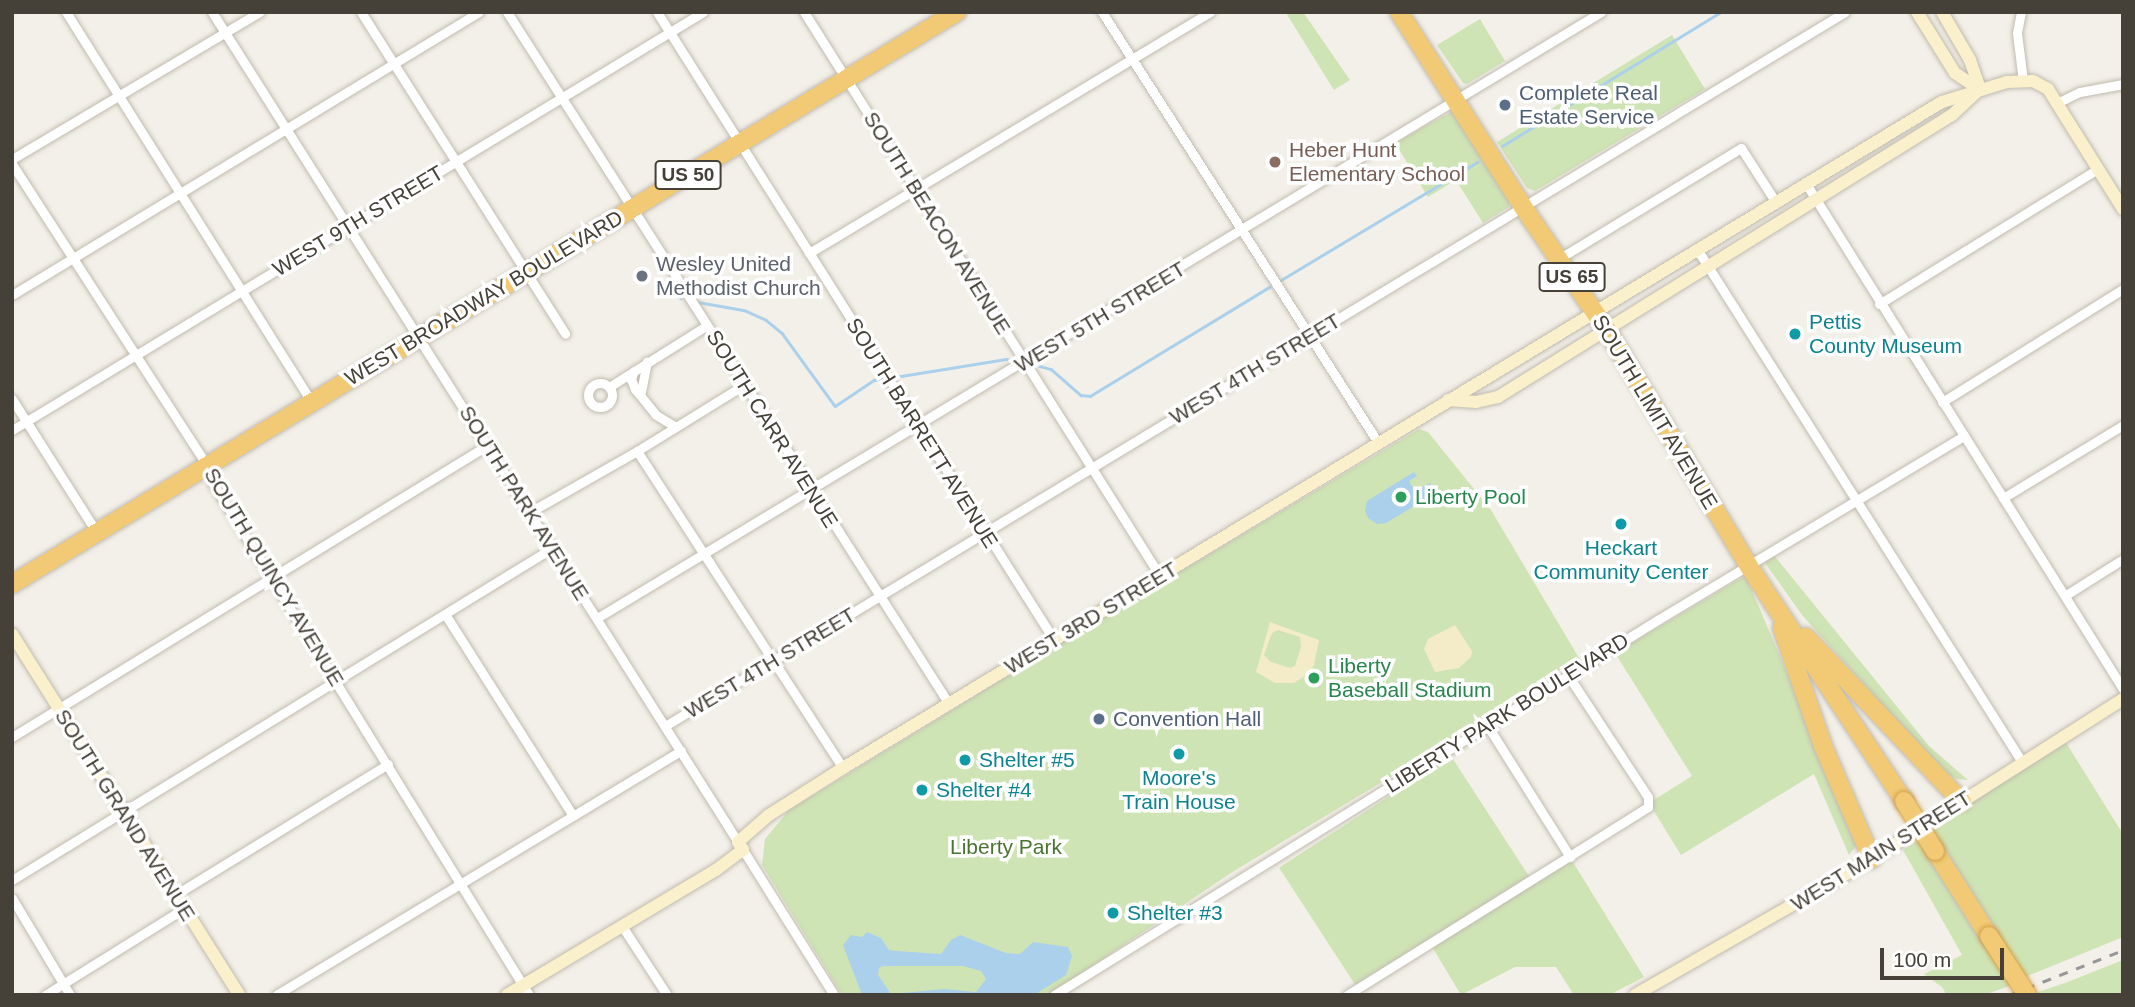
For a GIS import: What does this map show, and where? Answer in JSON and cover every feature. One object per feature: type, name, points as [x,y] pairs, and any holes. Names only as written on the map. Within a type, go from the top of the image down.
[{"type":"highway","name":"WEST BROADWAY BOULEVARD","points":[[12,584],[957,12]]},
{"type":"highway","name":"SOUTH LIMIT AVENUE","points":[[1399,12],[1523,207],[1607,330],[1772,601]]},
{"type":"highway","name":"US 65","points":[[1772,601],[2027,995]]},
{"type":"highway","points":[[1772,601],[1962,802]]},
{"type":"highway","points":[[1772,601],[1823,746],[1872,859]]},
{"type":"street","points":[[65,12],[312,402]]},
{"type":"street","name":"SOUTH PARK AVENUE","points":[[212,12],[488,445],[832,994]]},
{"type":"street","points":[[12,162],[260,12]]},
{"type":"street","points":[[361,12],[565,334]]},
{"type":"street","points":[[12,295],[480,12]]},
{"type":"street","name":"SOUTH CARR AVENUE","points":[[507,12],[878,597],[949,704]]},
{"type":"street","name":"SOUTH BARRETT AVENUE","points":[[657,12],[1054,640]]},
{"type":"street","name":"WEST 9TH STREET","points":[[12,430],[703,12]]},
{"type":"street","name":"SOUTH BEACON AVENUE","points":[[804,12],[1160,576]]},
{"type":"street","points":[[1102,12],[1378,444]]},
{"type":"street","points":[[809,253],[1210,12]]},
{"type":"street","name":"WEST 5TH STREET","points":[[597,618],[1241,232],[1456,101],[1589,15],[1601,12]]},
{"type":"street","name":"WEST 4TH STREET","points":[[665,726],[1845,12]]},
{"type":"street","points":[[1917,12],[1955,72],[1980,90]]},
{"type":"street","points":[[1942,12],[1970,60],[1980,90]]},
{"type":"street","points":[[2021,12],[2017,33],[2023,81],[2033,81],[2048,89],[2123,209]]},
{"type":"street","name":"WEST 3RD STREET","points":[[507,995],[526,990],[622,926],[716,870],[769,815],[843,768],[1805,182],[1942,102],[2023,81]]},
{"type":"street","points":[[2057,103],[2080,92],[2123,84]]},
{"type":"street","points":[[1448,400],[1476,402],[1498,397],[1952,115],[1980,90]]},
{"type":"street","points":[[1560,258],[1741,148],[1775,201]]},
{"type":"street","name":"SOUTH QUINCY AVENUE","points":[[12,162],[206,466],[212,482],[274,578],[526,990]]},
{"type":"street","points":[[1879,304],[2098,169]]},
{"type":"street","points":[[1805,182],[1879,304],[2066,595],[2123,689]]},
{"type":"street","points":[[1697,248],[1854,501],[2022,762]]},
{"type":"street","points":[[1942,402],[2123,289]]},
{"type":"street","points":[[609,387],[706,326]]},
{"type":"street","points":[[641,392],[647,362]]},
{"type":"street","points":[[634,370],[631,379],[656,415],[676,427]]},
{"type":"street","points":[[530,512],[637,451],[744,385]]},
{"type":"street","points":[[12,399],[97,533]]},
{"type":"street","points":[[656,415],[657,439]]},
{"type":"street","points":[[2004,498],[2123,425]]},
{"type":"street","name":"LIBERTY PARK BOULEVARD","points":[[1054,995],[1748,565],[1964,436]]},
{"type":"street","points":[[12,737],[488,445]]},
{"type":"street","points":[[637,451],[843,768]]},
{"type":"street","points":[[12,880],[552,548]]},
{"type":"street","points":[[2066,595],[2123,559]]},
{"type":"street","points":[[445,614],[573,816]]},
{"type":"street","name":"SOUTH GRAND AVENUE","points":[[12,634],[239,995]]},
{"type":"street","points":[[1347,995],[1648,807],[1648,797],[1569,675]]},
{"type":"street","name":"WEST MAIN STREET","points":[[1635,995],[1872,859],[2123,699]]},
{"type":"street","points":[[1488,725],[1570,857]]},
{"type":"street","name":"WEST 4TH STREET","points":[[276,995],[681,751]]},
{"type":"street","points":[[175,895],[388,764]]},
{"type":"street","points":[[12,898],[70,995]]},
{"type":"street","points":[[45,995],[183,909]]},
{"type":"street","points":[[622,926],[667,995]]},
{"type":"green space","points":[[1303,12],[1350,80],[1334,90],[1286,13]]},
{"type":"green space","points":[[1480,19],[1505,61],[1467,84],[1463,83],[1437,45]]},
{"type":"green space","points":[[1672,35],[1705,89],[1535,191],[1527,188],[1497,142]]},
{"type":"green space","points":[[1451,112],[1457,117],[1510,200],[1509,207],[1483,223],[1456,180],[1428,197],[1395,143]]},
{"type":"green space","name":"Liberty Park","points":[[1419,429],[1428,432],[1491,510],[1579,658],[1427,755],[1234,871],[1049,995],[842,995],[762,865],[765,839],[789,810]]},
{"type":"green space","points":[[1773,554],[1929,746],[1968,780],[1956,779],[1939,768],[1802,615],[1765,563]]},
{"type":"green space","points":[[1743,577],[1747,579],[1856,835],[1857,845],[1849,855],[1814,774],[1681,855],[1649,803],[1692,776],[1615,653]]},
{"type":"green space","points":[[2065,741],[2123,834],[2123,937],[2025,977],[1931,830]]},
{"type":"green space","points":[[1451,756],[1529,876],[1357,988],[1279,868]]},
{"type":"green space","points":[[1919,840],[2012,985],[1984,995],[1946,995],[1943,988],[1924,974],[1962,955],[1903,850]]},
{"type":"green space","points":[[1571,859],[1644,977],[1609,995],[1574,995],[1556,967],[1515,967],[1461,995],[1431,945]]},
{"type":"green space","points":[[2123,960],[2123,995],[2035,993],[2065,983]]},
{"type":"sand","points":[[1270,622],[1319,640],[1314,665],[1309,673],[1294,683],[1275,683],[1256,672]],"holes":[[[1278,630],[1300,637],[1301,647],[1295,666],[1290,668],[1271,662],[1264,655],[1272,633]]]},
{"type":"sand","points":[[1455,625],[1472,651],[1471,657],[1459,668],[1435,672],[1424,649],[1428,639]]},
{"type":"water","name":"Liberty Pool","points":[[1414,472],[1417,476],[1409,481],[1415,491],[1430,483],[1436,493],[1386,523],[1377,524],[1368,518],[1365,511],[1367,501]]},
{"type":"water","points":[[867,932],[881,938],[889,950],[896,951],[941,954],[951,940],[960,935],[1006,953],[1020,954],[1033,942],[1068,947],[1072,956],[1066,975],[1034,995],[862,995],[843,945],[851,935],[862,937]],"holes":[[[883,966],[963,966],[981,971],[986,979],[976,992],[944,989],[891,994],[878,975],[879,968]]]},
{"type":"waterway","points":[[1502,146],[1721,12]]},
{"type":"waterway","points":[[1281,280],[1477,162]]},
{"type":"waterway","points":[[1033,364],[1051,369],[1081,395],[1090,396],[1269,287]]},
{"type":"waterway","points":[[698,302],[744,310],[766,320],[782,333],[835,406],[874,380],[880,379]]},
{"type":"waterway","points":[[895,377],[1006,359],[1015,360]]},
{"type":"railway","points":[[2009,995],[2123,950]]},
{"type":"place","name":"Complete Real Estate Service","points":[[1505,105]]},
{"type":"place","name":"Heber Hunt Elementary School","points":[[1275,162]]},
{"type":"place","name":"Wesley United Methodist Church","points":[[642,276]]},
{"type":"place","name":"Pettis County Museum","points":[[1795,334]]},
{"type":"place","name":"Liberty Pool","points":[[1401,497]]},
{"type":"place","name":"Heckart Community Center","points":[[1621,524]]},
{"type":"place","name":"Liberty Baseball Stadium","points":[[1314,678]]},
{"type":"place","name":"Convention Hall","points":[[1099,719]]},
{"type":"place","name":"Moore's Train House","points":[[1179,754]]},
{"type":"place","name":"Shelter #5","points":[[965,760]]},
{"type":"place","name":"Shelter #4","points":[[922,790]]},
{"type":"place","name":"Shelter #3","points":[[1113,913]]}]
